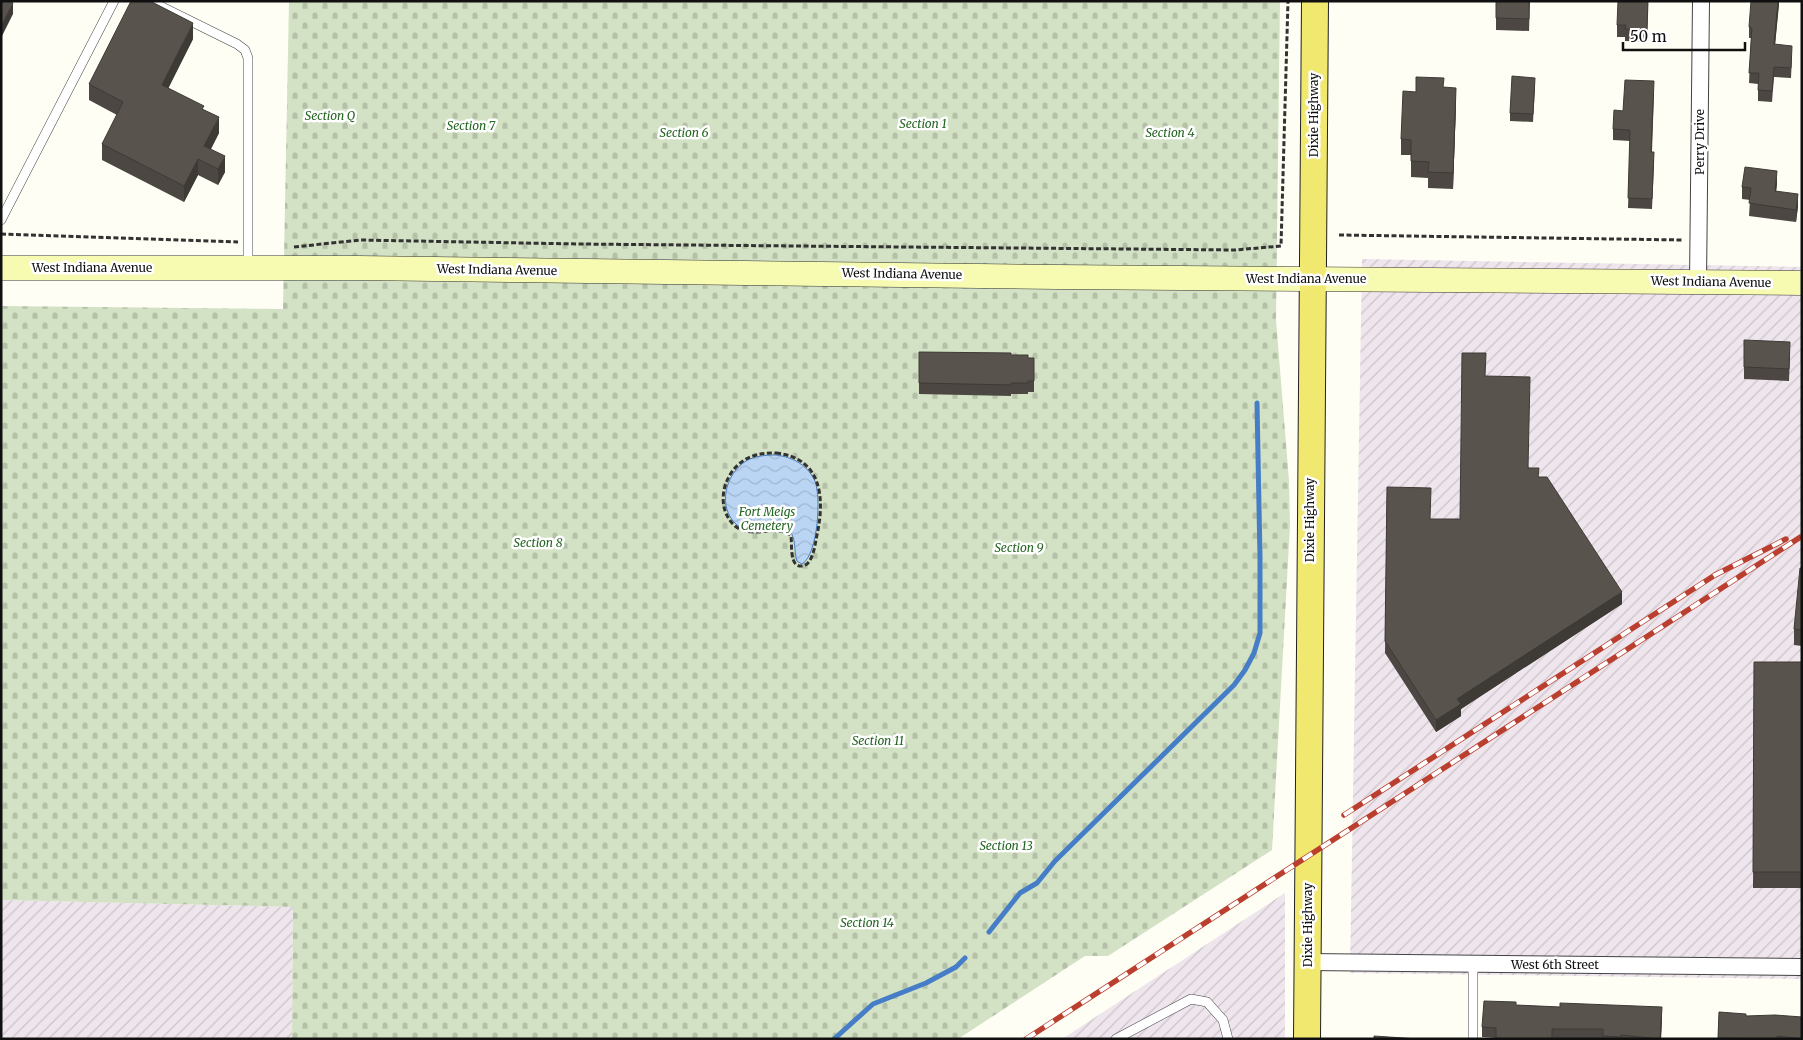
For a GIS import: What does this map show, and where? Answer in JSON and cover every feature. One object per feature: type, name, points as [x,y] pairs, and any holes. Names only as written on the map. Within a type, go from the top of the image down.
[{"type":"main road","name":"Dixie Highway","points":[[1307,1039],[1315,1]]},
{"type":"main road","name":"West Indiana Avenue","points":[[1,268],[248,268],[1802,283]]},
{"type":"street","name":"Perry Drive","points":[[1698,282],[1701,1]]},
{"type":"street","name":"West 6th Street","points":[[1308,962],[1802,967]]},
{"type":"lane","points":[[1,220],[114,1]]},
{"type":"lane","points":[[150,1],[237,44],[245,50],[248,58],[248,268]]},
{"type":"lane","points":[[1473,965],[1474,1039]]},
{"type":"lane","points":[[1116,1039],[1191,999],[1207,1002],[1223,1020],[1228,1039]]},
{"type":"path","points":[[286,247],[353,240],[1235,250],[1281,246],[1288,1]]},
{"type":"path","points":[[1,234],[248,243]]},
{"type":"path","points":[[1339,235],[1686,240]]},
{"type":"path","points":[[776,453],[802,461],[816,478],[820,496],[819,526],[809,561],[802,567],[794,563],[791,536],[786,532],[758,533],[743,530],[731,521],[724,508],[724,485],[732,472],[745,459],[761,454],[776,453]]},
{"type":"shaded area","points":[[1362,259],[1802,267],[1802,979],[1350,973]]},
{"type":"shaded area","points":[[1285,893],[1285,1039],[1062,1039]]},
{"type":"shaded area","points":[[1,900],[293,907],[292,1039],[1,1039]]},
{"type":"green space","name":"Fort Meigs Cemetery","points":[[289,1],[1280,1],[1276,320],[1289,481],[1290,525],[1272,850],[1108,956],[1085,956],[958,1039],[292,1039],[293,907],[1,900],[1,306],[283,309]]},
{"type":"water","points":[[776,455],[788,457],[803,465],[814,479],[816,487],[818,510],[815,537],[812,549],[802,564],[797,561],[793,538],[790,532],[779,528],[750,530],[743,528],[737,525],[727,510],[726,492],[733,474],[739,467],[753,458]]},
{"type":"building","points":[[1,1],[13,3],[1,26]]},
{"type":"building","points":[[131,1],[150,1],[193,23],[162,85],[204,106],[202,109],[219,117],[204,146],[225,156],[218,169],[198,159],[184,186],[102,144],[123,102],[89,84]]},
{"type":"building","points":[[1496,1],[1529,1],[1529,19],[1496,18]]},
{"type":"building","points":[[1618,1],[1648,1],[1647,30],[1625,29],[1626,25],[1617,25]]},
{"type":"building","points":[[1751,1],[1778,1],[1774,44],[1792,46],[1791,68],[1774,67],[1772,91],[1758,90],[1759,73],[1749,73],[1752,28],[1749,27]]},
{"type":"building","points":[[1512,76],[1535,78],[1533,114],[1510,113]]},
{"type":"building","points":[[1416,77],[1444,78],[1443,87],[1456,88],[1453,173],[1428,172],[1429,162],[1411,161],[1411,140],[1401,139],[1403,91],[1416,92]]},
{"type":"building","points":[[1625,80],[1654,81],[1651,152],[1654,152],[1652,199],[1628,198],[1630,130],[1613,129],[1614,110],[1623,111]]},
{"type":"building","points":[[1745,167],[1777,171],[1775,191],[1798,194],[1796,210],[1749,203],[1751,188],[1742,187]]},
{"type":"building","points":[[1744,340],[1790,342],[1789,369],[1744,367]]},
{"type":"building","points":[[919,352],[1011,353],[1011,355],[1028,355],[1028,358],[1034,358],[1034,381],[1011,383],[1011,385],[919,383]]},
{"type":"building","points":[[1462,353],[1486,353],[1485,376],[1530,377],[1528,468],[1539,468],[1538,477],[1547,477],[1622,592],[1457,699],[1461,704],[1436,720],[1385,641],[1387,487],[1431,488],[1430,519],[1460,519]]},
{"type":"building","points":[[1800,568],[1802,568],[1802,630],[1794,629]]},
{"type":"building","points":[[1754,662],[1802,662],[1802,872],[1753,872]]},
{"type":"building","points":[[1484,1001],[1516,1002],[1516,1005],[1560,1007],[1560,1003],[1662,1007],[1660,1039],[1621,1035],[1621,1037],[1603,1036],[1603,1029],[1552,1029],[1552,1039],[1496,1039],[1496,1028],[1482,1027]]},
{"type":"building","points":[[1719,1012],[1746,1014],[1746,1016],[1775,1015],[1802,1017],[1802,1039],[1777,1036],[1777,1039],[1718,1038]]},
{"type":"building","points":[[1374,1036],[1418,1039],[1374,1039]]},
{"type":"waterway","points":[[989,932],[1020,893],[1037,883],[1055,861],[1234,685],[1254,653],[1260,633],[1257,403]]},
{"type":"waterway","points":[[834,1039],[873,1004],[926,983],[956,967],[965,958]]},
{"type":"railway","points":[[1026,1039],[1802,536]]},
{"type":"railway","points":[[1344,815],[1715,575],[1786,539]]},
{"type":"park label","name":"Section Q","points":[[330,116]]},
{"type":"park label","name":"Section 1","points":[[923,124]]},
{"type":"park label","name":"Section 7","points":[[471,126]]},
{"type":"park label","name":"Section 6","points":[[684,133]]},
{"type":"park label","name":"Section 4","points":[[1170,133]]},
{"type":"park label","name":"Section 8","points":[[538,543]]},
{"type":"park label","name":"Section 9","points":[[1019,548]]},
{"type":"park label","name":"Section 11","points":[[878,741]]},
{"type":"park label","name":"Section 13","points":[[1006,846]]},
{"type":"park label","name":"Section 14","points":[[867,923]]}]
